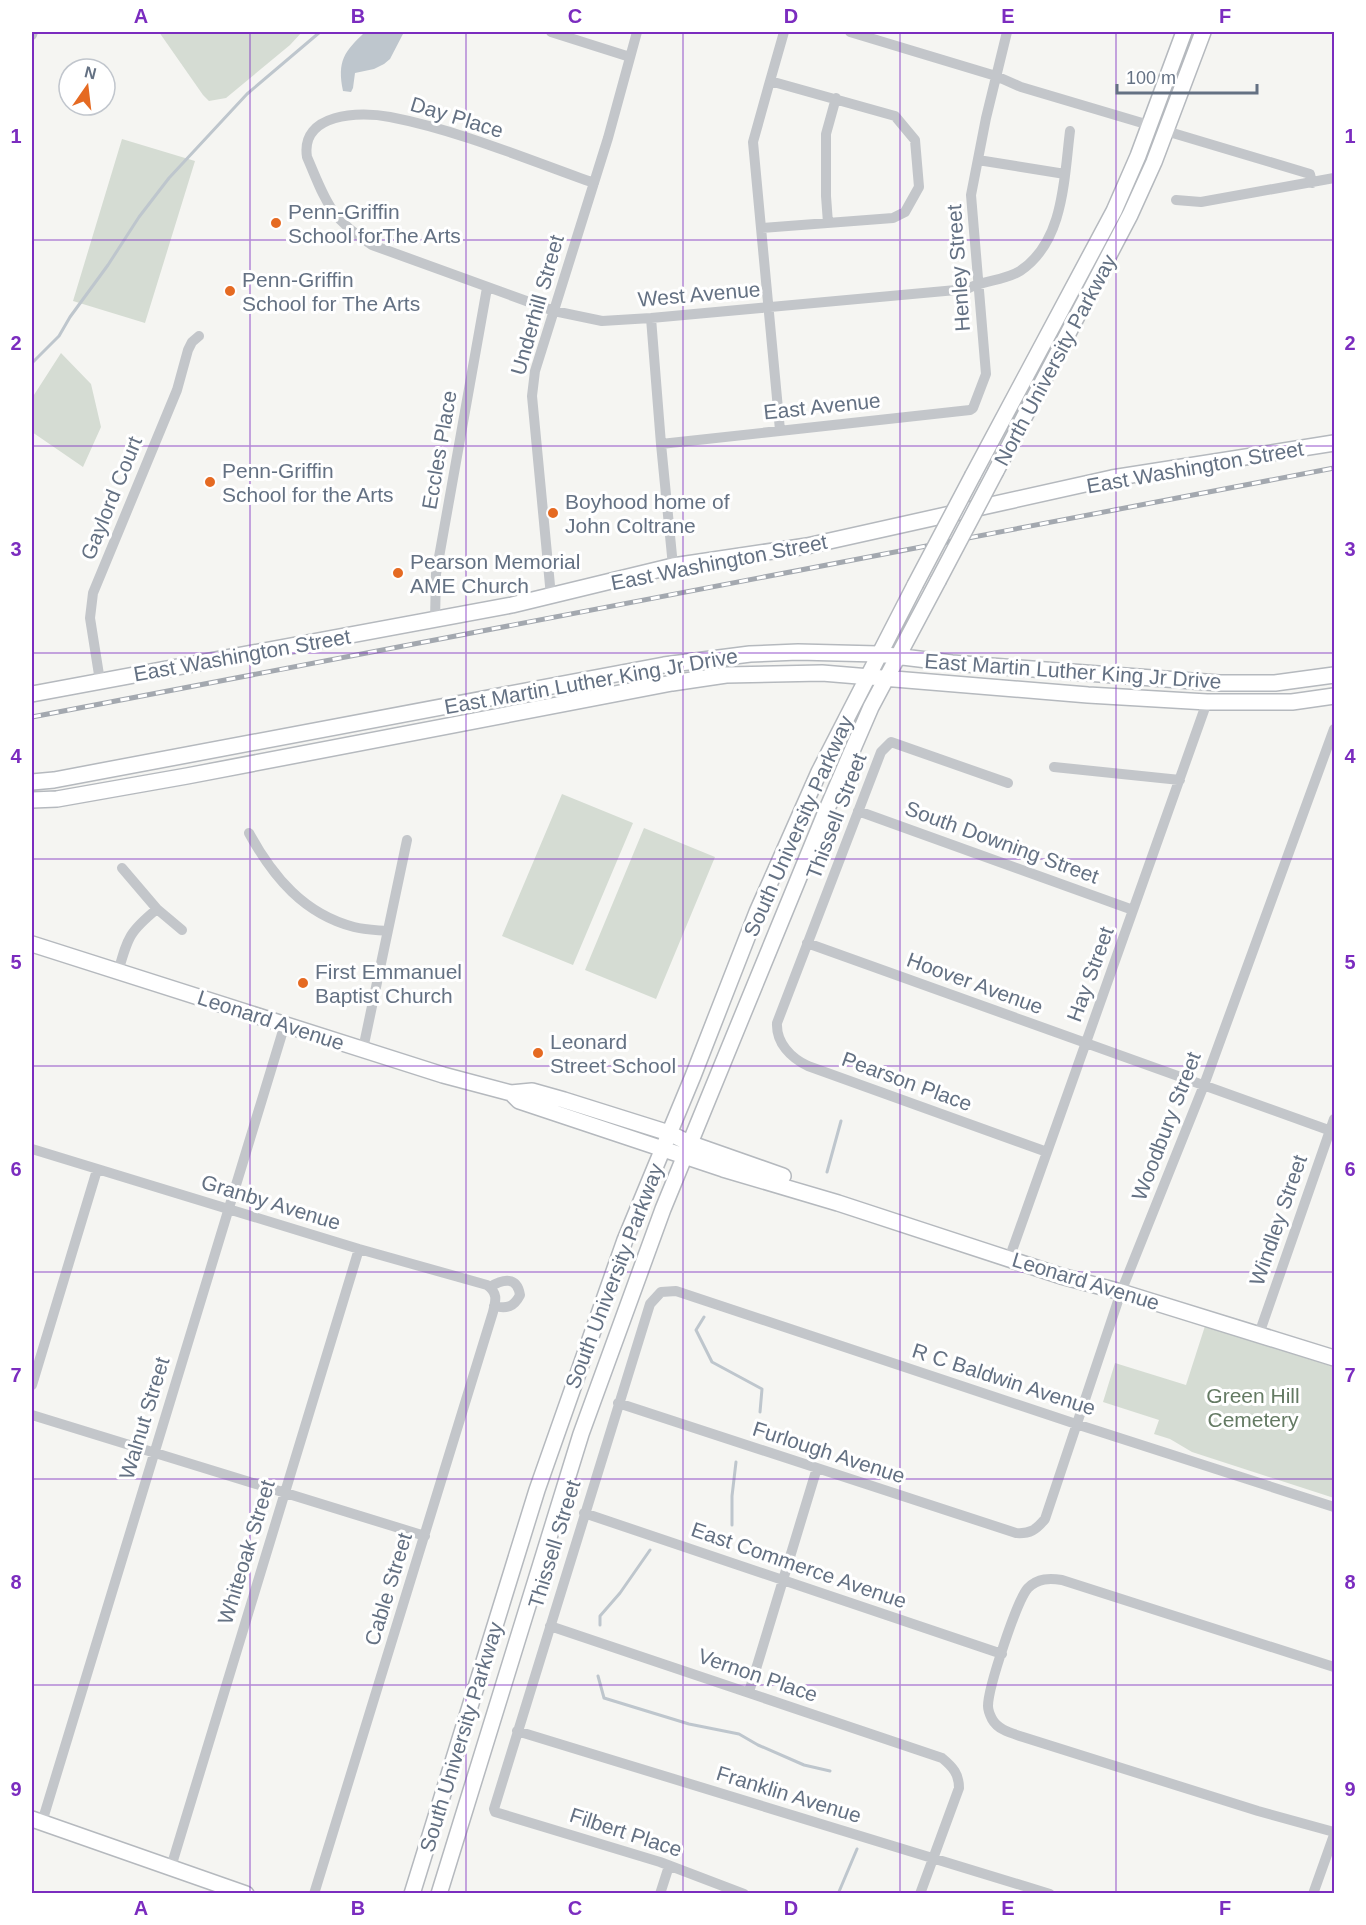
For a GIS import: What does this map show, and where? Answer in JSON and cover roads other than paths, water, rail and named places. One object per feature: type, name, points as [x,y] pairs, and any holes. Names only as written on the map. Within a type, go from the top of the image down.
[{"type":"main road","name":"North University Parkway","points":[[866,678],[1114,211],[1184,32]]},
{"type":"main road","name":"North University Parkway","points":[[886,680],[1116,245],[1140,194],[1203,32]]},
{"type":"main road","name":"East Washington Street","points":[[32,694],[435,620],[551,596],[673,566],[807,546],[1112,478],[1335,442]]},
{"type":"main road","name":"East Martin Luther King Jr Drive","points":[[32,782],[66,778],[664,664],[762,654],[798,652],[878,654],[952,663],[1219,683],[1275,683],[1335,675]]},
{"type":"main road","name":"East Martin Luther King Jr Drive","points":[[32,800],[57,799],[187,776],[672,683],[726,675],[822,673],[886,680],[1207,702],[1292,702],[1335,696]]},
{"type":"main road","name":"South University Parkway","points":[[412,1893],[537,1490],[617,1261],[757,912],[819,772],[866,678]]},
{"type":"main road","name":"South University Parkway","points":[[439,1893],[581,1434],[686,1149],[827,809],[871,707],[886,680]]},
{"type":"main road","name":"Leonard Avenue","points":[[32,944],[443,1075],[511,1093],[532,1091],[669,1133],[686,1149]]},
{"type":"main road","name":"Leonard Avenue","points":[[511,1093],[519,1101],[663,1148],[686,1149],[808,1184],[838,1203],[1061,1276],[1121,1292],[1335,1358]]},
{"type":"main road","points":[[37,1821],[246,1893]]},
{"type":"street","points":[[551,32],[630,57]]},
{"type":"street","name":"Underhill Street","points":[[551,596],[532,396],[535,371],[594,183],[637,32]]},
{"type":"street","points":[[780,430],[753,142],[784,32]]},
{"type":"street","points":[[850,32],[996,76],[1022,87],[1149,126]]},
{"type":"street","name":"Henley Street","points":[[978,396],[986,374],[971,195],[1007,32]]},
{"type":"street","points":[[761,228],[893,218],[905,212],[919,187],[915,140],[895,116],[770,81]]},
{"type":"street","points":[[828,223],[826,134],[837,99]]},
{"type":"street","name":"Day Place","points":[[309,134],[325,121],[350,115],[387,116],[460,136],[594,183]]},
{"type":"street","points":[[1166,130],[1310,174],[1312,183]]},
{"type":"street","name":"West Avenue","points":[[309,134],[307,157],[329,207],[351,232],[372,245],[554,312],[602,321],[956,291],[1018,272],[1036,258],[1052,232],[1059,208],[1070,131]]},
{"type":"street","points":[[978,160],[1065,174]]},
{"type":"street","points":[[1176,200],[1201,202],[1335,178]]},
{"type":"street","name":"Eccles Place","points":[[435,620],[436,574],[488,288]]},
{"type":"street","points":[[651,318],[673,566]]},
{"type":"street","name":"Gaylord Court","points":[[100,681],[90,618],[93,593],[177,390],[188,350],[199,336]]},
{"type":"street","name":"East Avenue","points":[[661,444],[969,410],[978,396]]},
{"type":"street","name":"Hay Street","points":[[1009,1259],[1207,702]]},
{"type":"street","name":"Woodbury Street","points":[[1029,1533],[1044,1519],[1121,1292],[1204,1085],[1335,729]]},
{"type":"street","name":"Thissell Street","points":[[777,1023],[881,752],[891,742],[1008,783]]},
{"type":"street","points":[[1054,767],[1180,780]]},
{"type":"street","name":"South Downing Street","points":[[858,811],[1133,910]]},
{"type":"street","points":[[249,833],[257,848],[283,882],[311,909],[355,927],[387,931]]},
{"type":"street","points":[[363,1049],[407,840]]},
{"type":"street","points":[[122,868],[158,909],[182,930]]},
{"type":"street","points":[[118,972],[129,937],[136,926],[158,909]]},
{"type":"street","name":"Hoover Avenue","points":[[807,943],[1332,1131]]},
{"type":"street","name":"Pearson Place","points":[[777,1023],[777,1032],[785,1048],[791,1056],[808,1066],[1047,1152]]},
{"type":"street","name":"Walnut Street","points":[[37,1821],[154,1452],[285,1024]]},
{"type":"street","name":"Windley Street","points":[[1259,1334],[1335,1119]]},
{"type":"street","name":"Granby Avenue","points":[[32,1149],[359,1249],[494,1296]]},
{"type":"street","points":[[32,1385],[97,1170]]},
{"type":"street","name":"Whiteoak Street","points":[[171,1867],[359,1249]]},
{"type":"street","name":"R C Baldwin Avenue","points":[[661,1292],[676,1291],[1335,1507]]},
{"type":"street","name":"Thissell Street","points":[[495,1812],[495,1803],[618,1403],[650,1304],[661,1292]]},
{"type":"street","name":"Cable Street","points":[[314,1893],[425,1536],[494,1296]]},
{"type":"street","name":"Furlough Avenue","points":[[618,1403],[1016,1533],[1029,1533]]},
{"type":"street","points":[[32,1415],[425,1536]]},
{"type":"street","points":[[749,1692],[817,1468]]},
{"type":"street","name":"East Commerce Avenue","points":[[584,1513],[1002,1654]]},
{"type":"street","points":[[1313,1893],[1335,1833],[1047,1746],[1002,1730],[992,1719],[988,1706],[1002,1654],[1022,1597],[1031,1586],[1045,1578],[1062,1580],[1335,1667]]},
{"type":"street","name":"Vernon Place","points":[[550,1626],[942,1758],[957,1773],[959,1788],[934,1858]]},
{"type":"street","name":"Franklin Avenue","points":[[517,1731],[1050,1893]]},
{"type":"street","name":"Filbert Place","points":[[495,1812],[669,1866],[744,1893]]},
{"type":"street","points":[[920,1893],[934,1858]]},
{"type":"street","points":[[660,1893],[669,1866]]},
{"type":"waterway","points":[[32,363],[59,336],[139,217],[169,178],[247,94],[320,32]]},
{"type":"waterway","points":[[827,1172],[841,1121]]},
{"type":"waterway","points":[[704,1317],[696,1330],[712,1362],[762,1389],[760,1412]]},
{"type":"waterway","points":[[732,1525],[732,1496],[736,1462]]},
{"type":"waterway","points":[[600,1625],[600,1616],[620,1593],[650,1550]]},
{"type":"waterway","points":[[598,1676],[604,1698],[689,1724],[739,1734],[804,1765],[830,1771]]},
{"type":"waterway","points":[[838,1894],[857,1849]]},
{"type":"railway","points":[[32,717],[1334,468]]},
{"type":"place","name":"Penn-Griffin School forThe Arts","points":[[276,223]]},
{"type":"place","name":"Penn-Griffin School for The Arts","points":[[230,291]]},
{"type":"place","name":"Penn-Griffin School for the Arts","points":[[210,482]]},
{"type":"place","name":"Boyhood home of John Coltrane","points":[[553,513]]},
{"type":"place","name":"Pearson Memorial AME Church","points":[[398,573]]},
{"type":"place","name":"First Emmanuel Baptist Church","points":[[303,983]]},
{"type":"place","name":"Leonard Street School","points":[[538,1053]]},
{"type":"park label","name":"Green Hill Cemetery","points":[[1253,1407]]}]
